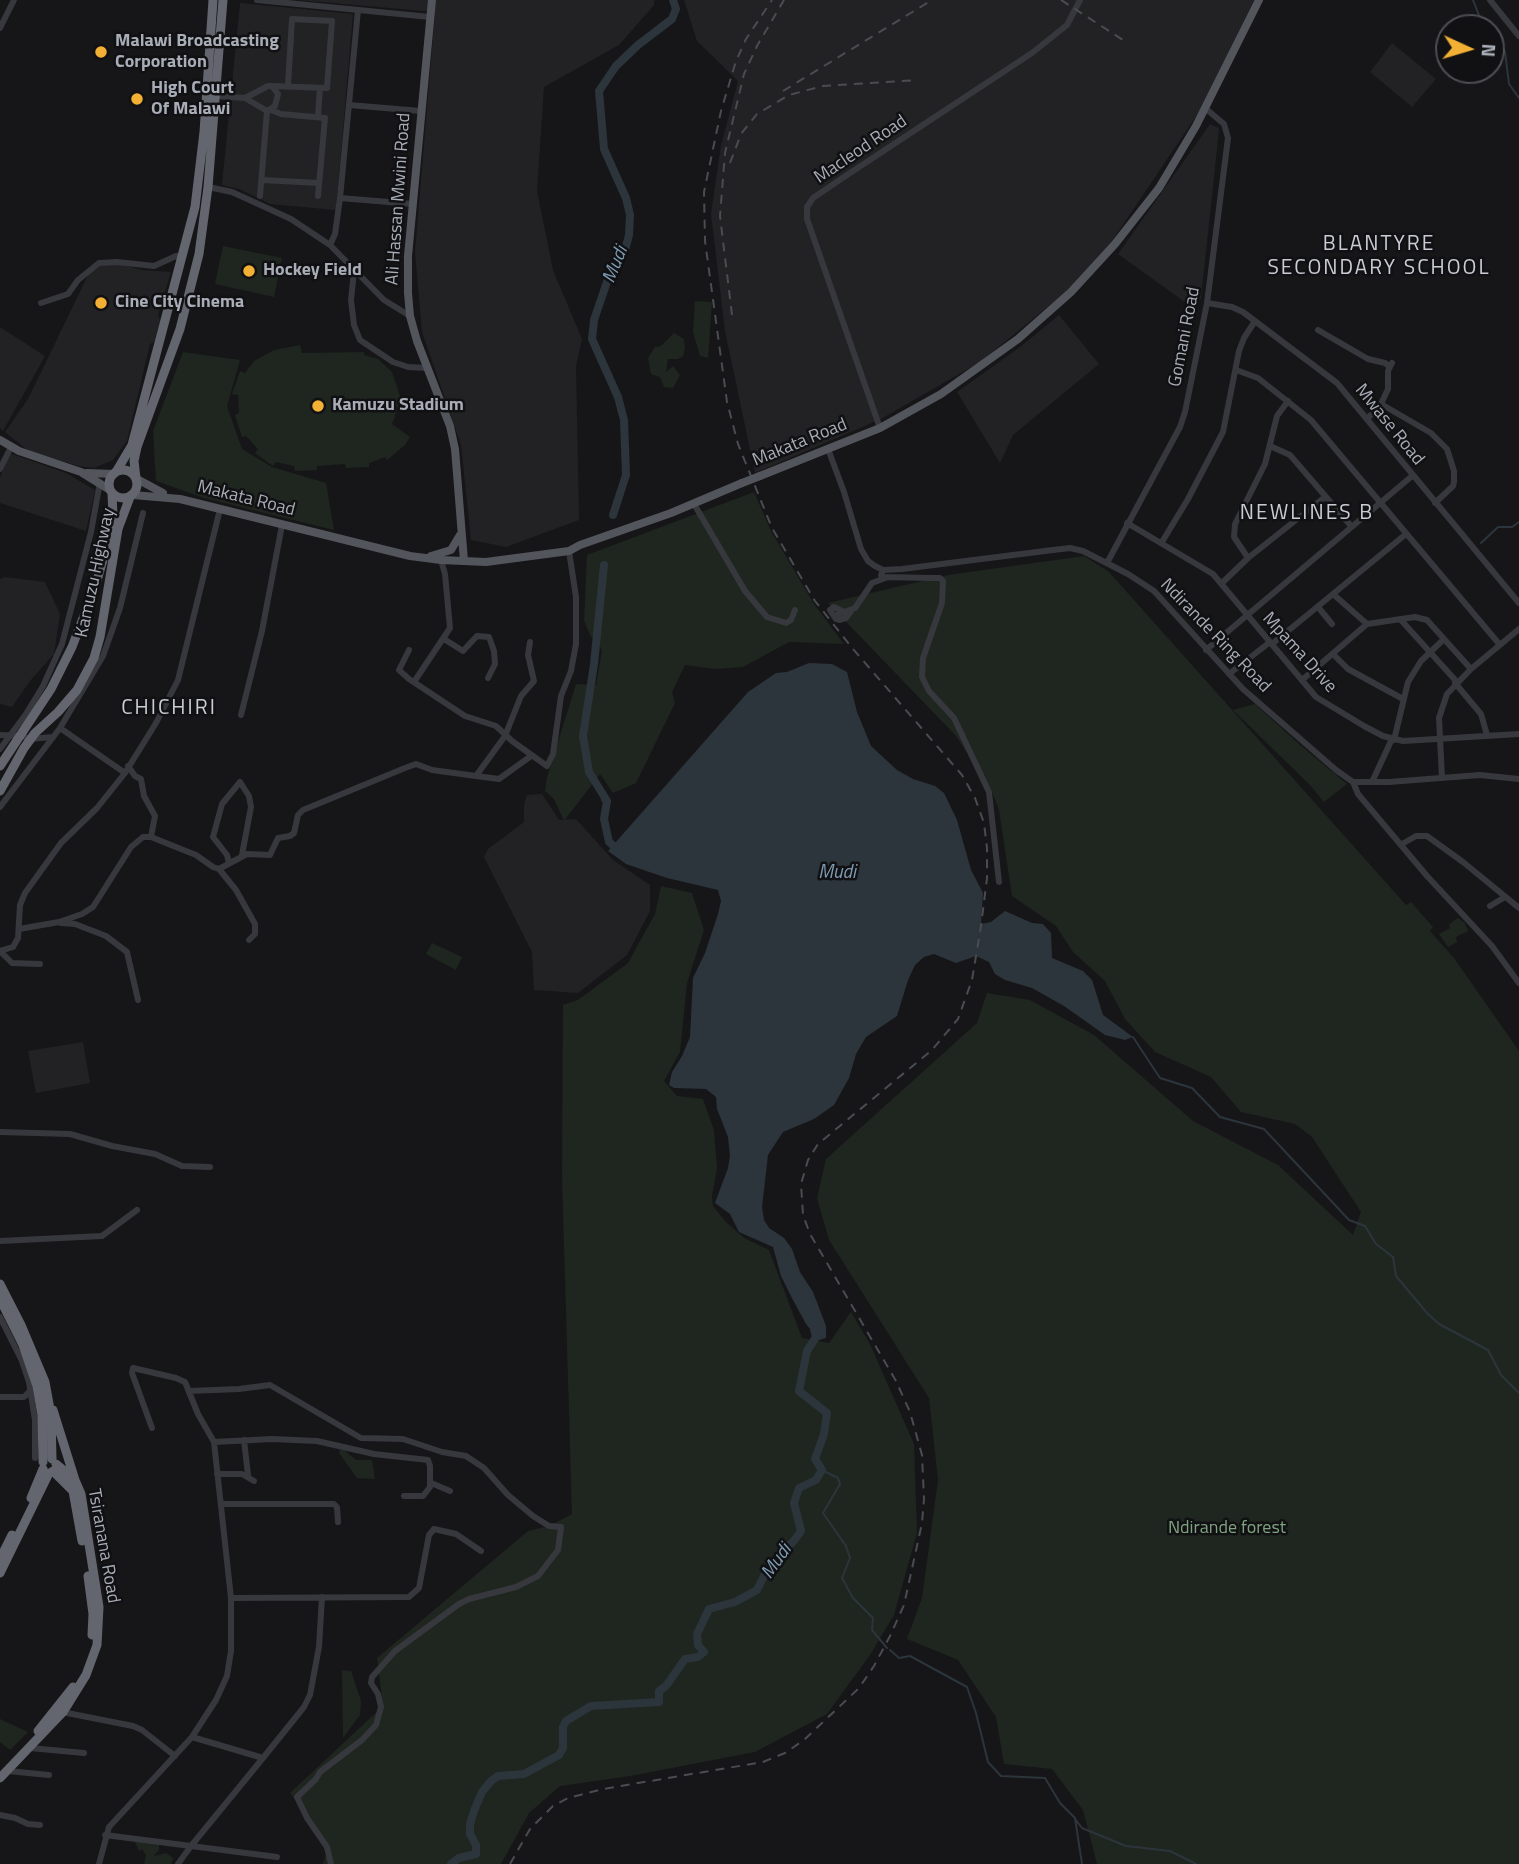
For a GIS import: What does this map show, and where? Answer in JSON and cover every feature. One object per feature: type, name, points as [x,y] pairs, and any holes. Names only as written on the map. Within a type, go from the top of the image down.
[{"type":"highway","points":[[213,0],[202,158],[195,206],[132,445],[110,481],[111,492],[120,498],[132,496],[136,490],[134,461],[137,447],[180,329],[195,272],[208,187],[223,0]]},
{"type":"highway","points":[[182,260],[195,272]]},
{"type":"highway","points":[[115,473],[125,470],[136,479]]},
{"type":"highway","name":"Kamuzu Highway","points":[[0,766],[51,689],[84,618],[113,524],[111,492]]},
{"type":"highway","name":"Kamuzu Highway","points":[[0,791],[21,737],[69,701],[94,658],[118,529],[132,496]]},
{"type":"highway","points":[[0,1284],[22,1325],[37,1386],[47,1465],[0,1559]]},
{"type":"highway","points":[[0,1299],[23,1345],[37,1386],[49,1395],[75,1480]]},
{"type":"highway","points":[[0,1573],[47,1465],[49,1395]]},
{"type":"highway","name":"Tsiranana Road","points":[[3,1773],[30,1748],[60,1710],[92,1661],[100,1624],[83,1508],[75,1480],[47,1465]]},
{"type":"highway","name":"Tsiranana Road","points":[[3,1773],[60,1710],[86,1662],[92,1637],[93,1614],[75,1501],[69,1486],[47,1465]]},
{"type":"main road","name":"Ali Hassan Mwini Road","points":[[432,0],[408,256],[410,316],[450,426],[462,516],[460,526],[464,561]]},
{"type":"main road","name":"Makata Road","points":[[136,479],[169,496],[386,551],[440,560],[486,562],[569,551],[694,504],[880,428],[941,394],[1018,339],[1070,292],[1115,244],[1159,188],[1205,108],[1259,0]]},
{"type":"main road","points":[[0,440],[11,447],[81,472],[100,482],[111,492]]},
{"type":"main road","points":[[81,472],[115,473]]},
{"type":"main road","name":"Makata Road","points":[[132,496],[169,496]]},
{"type":"main road","points":[[425,558],[452,550],[460,537],[460,526]]},
{"type":"main road","points":[[463,538],[474,557],[486,562]]},
{"type":"street","points":[[0,28],[14,0]]},
{"type":"street","points":[[257,0],[430,17]]},
{"type":"street","name":"Macleod Road","points":[[880,428],[807,219],[807,207],[813,198],[1031,53],[1067,25],[1080,0]]},
{"type":"street","points":[[1490,0],[1519,36]]},
{"type":"street","points":[[330,245],[335,234],[340,198],[358,10]]},
{"type":"street","points":[[245,98],[262,87],[288,85],[327,88],[332,21],[292,19],[288,85]]},
{"type":"street","points":[[260,196],[269,110],[278,103],[278,94],[272,86]]},
{"type":"street","points":[[318,116],[320,88]]},
{"type":"street","points":[[215,96],[245,98],[281,114],[324,116],[326,120],[318,196]]},
{"type":"street","points":[[349,105],[421,111]]},
{"type":"street","name":"Gomani Road","points":[[1107,563],[1183,420],[1207,303],[1228,138],[1224,124],[1205,108]]},
{"type":"street","points":[[261,180],[319,183]]},
{"type":"street","points":[[208,187],[232,192],[291,219],[330,245],[384,300],[410,316]]},
{"type":"street","points":[[340,198],[413,205]]},
{"type":"street","points":[[41,303],[68,294],[78,279],[99,263],[154,266],[176,256],[182,260]]},
{"type":"street","points":[[354,271],[351,300],[354,325],[360,340],[393,362],[408,368],[428,368]]},
{"type":"street","name":"Mwase Road","points":[[1207,303],[1233,307],[1337,383],[1519,603]]},
{"type":"street","points":[[1162,542],[1223,432],[1244,338],[1255,321]]},
{"type":"street","points":[[1318,330],[1368,359],[1390,365],[1388,389],[1381,404],[1367,418]]},
{"type":"street","points":[[1236,370],[1258,378],[1311,419],[1500,645]]},
{"type":"street","points":[[1248,558],[1234,537],[1235,524],[1265,464],[1277,416],[1288,401]]},
{"type":"street","points":[[1381,404],[1431,433],[1447,449],[1454,471],[1454,482],[1435,503]]},
{"type":"street","points":[[1270,446],[1290,455],[1351,526]]},
{"type":"street","points":[[0,469],[11,447]]},
{"type":"street","points":[[828,449],[861,549],[871,564],[883,569],[881,575],[888,577],[941,579]]},
{"type":"street","points":[[1206,650],[1412,476]]},
{"type":"street","points":[[0,749],[21,737],[62,644],[91,532],[100,482]]},
{"type":"street","points":[[1222,583],[1248,558],[1325,497]]},
{"type":"street","points":[[694,504],[745,591],[768,617],[783,623],[789,622],[796,610]]},
{"type":"street","points":[[40,964],[12,963],[0,951],[13,947],[19,929],[20,905],[25,893],[61,843],[97,808],[126,769],[156,723],[178,680],[220,509]]},
{"type":"street","points":[[0,807],[60,728],[95,673],[111,638],[143,513]]},
{"type":"street","name":"Mpama Drive","points":[[1127,523],[1205,567],[1222,583],[1325,705],[1393,739],[1439,740],[1519,734]]},
{"type":"street","points":[[241,715],[262,631],[282,524]]},
{"type":"street","points":[[1229,674],[1318,607],[1406,534]]},
{"type":"street","name":"Ndirande Ring Road","points":[[883,569],[1070,548],[1083,551],[1107,563],[1154,591],[1229,674],[1311,749],[1353,782],[1358,794],[1427,876],[1516,974],[1519,983]]},
{"type":"street","points":[[408,650],[399,670],[465,716],[491,723],[547,766],[553,754],[564,687],[574,660],[576,597],[569,551]]},
{"type":"street","points":[[414,682],[450,628],[445,573],[440,560]]},
{"type":"street","points":[[934,564],[943,583],[942,603],[923,658],[922,677],[929,691],[954,718],[989,792],[999,882]]},
{"type":"street","points":[[852,610],[844,612],[831,608],[830,611],[842,620],[860,603],[872,583],[888,577]]},
{"type":"street","points":[[1333,594],[1367,624]]},
{"type":"street","points":[[1318,607],[1332,624]]},
{"type":"street","points":[[1302,680],[1367,624],[1415,617],[1424,619],[1471,669]]},
{"type":"street","points":[[1400,619],[1431,652],[1484,718],[1487,735]]},
{"type":"street","points":[[1441,778],[1441,709],[1447,694],[1456,682],[1519,629]]},
{"type":"street","points":[[444,639],[463,651],[477,636],[489,637],[495,664],[488,678]]},
{"type":"street","points":[[1372,782],[1393,739],[1403,699],[1415,669],[1444,639]]},
{"type":"street","points":[[475,776],[505,736],[521,696],[534,681],[528,655],[530,642]]},
{"type":"street","points":[[1334,654],[1355,673],[1403,699]]},
{"type":"street","points":[[60,728],[141,779],[144,796],[155,816],[151,837]]},
{"type":"street","points":[[0,735],[52,737]]},
{"type":"street","points":[[219,869],[242,855],[268,856],[278,838],[293,833],[298,815],[303,810],[416,764],[432,770],[499,779],[531,756]]},
{"type":"street","points":[[1353,782],[1496,775],[1519,779]]},
{"type":"street","points":[[229,863],[227,855],[213,837],[214,829],[222,804],[240,782],[249,796],[251,807],[242,855]]},
{"type":"street","points":[[1402,844],[1416,836],[1427,836],[1519,908]]},
{"type":"street","points":[[19,929],[60,922],[93,907],[131,847],[140,838],[151,837],[196,855],[219,869],[236,891],[255,924],[255,934],[248,940]]},
{"type":"street","points":[[1490,906],[1505,897]]},
{"type":"street","points":[[60,922],[75,924],[106,936],[127,952],[138,1000]]},
{"type":"street","points":[[0,1132],[69,1134],[155,1154],[182,1166],[210,1167]]},
{"type":"street","points":[[0,1241],[102,1236],[136,1210]]},
{"type":"street","points":[[0,1317],[37,1386],[24,1397],[0,1397]]},
{"type":"street","points":[[99,1864],[105,1835],[114,1820],[192,1737],[216,1700],[226,1676],[231,1651],[231,1598],[214,1442],[198,1415],[185,1382],[179,1378],[133,1368],[132,1373],[152,1428]]},
{"type":"street","points":[[189,1391],[270,1385],[361,1438],[403,1439],[442,1452],[466,1456],[484,1468],[508,1495],[533,1516],[549,1526],[561,1527],[558,1550],[538,1576],[516,1587],[459,1604],[395,1651],[372,1677],[371,1683],[378,1694],[381,1707],[376,1725],[362,1740],[320,1772],[298,1797],[307,1818],[327,1847],[331,1864]]},
{"type":"street","points":[[244,1440],[247,1475]]},
{"type":"street","points":[[214,1442],[317,1441],[374,1454],[425,1459],[429,1463],[431,1483],[423,1496],[404,1496]]},
{"type":"street","points":[[217,1474],[238,1473],[247,1475],[254,1481]]},
{"type":"street","points":[[431,1483],[450,1491]]},
{"type":"street","points":[[221,1504],[334,1504],[337,1507],[338,1522]]},
{"type":"street","points":[[231,1598],[412,1596],[419,1588],[429,1535],[434,1530],[456,1534],[481,1551]]},
{"type":"street","points":[[178,1864],[304,1707],[310,1695],[320,1647],[322,1597]]},
{"type":"street","points":[[60,1710],[133,1726],[175,1756]]},
{"type":"street","points":[[192,1737],[263,1758]]},
{"type":"street","points":[[30,1748],[83,1754]]},
{"type":"street","points":[[3,1773],[48,1775]]},
{"type":"street","points":[[0,1815],[27,1824],[40,1825]]},
{"type":"street","points":[[105,1835],[277,1857]]},
{"type":"shaded area","points":[[298,0],[654,0],[654,5],[619,45],[544,87],[537,191],[553,270],[582,339],[576,366],[579,520],[506,547],[471,540],[461,445],[422,332],[415,252],[435,12]]},
{"type":"shaded area","points":[[684,0],[1254,0],[1203,106],[1112,241],[1067,291],[980,362],[881,419],[755,473],[725,331],[711,214],[721,145],[738,81],[697,41]]},
{"type":"shaded area","points":[[240,3],[353,14],[336,210],[270,204],[239,189],[222,185]]},
{"type":"shaded area","points":[[1392,43],[1435,80],[1412,107],[1370,72]]},
{"type":"shaded area","points":[[1210,124],[1219,128],[1218,140],[1201,298],[1193,308],[1118,254]]},
{"type":"shaded area","points":[[117,263],[142,270],[171,272],[158,315],[160,321],[154,342],[150,344],[127,441],[113,460],[94,468],[79,466],[26,449],[5,432],[28,399],[90,271],[104,264]]},
{"type":"shaded area","points":[[1059,315],[1099,364],[1013,435],[1000,463],[957,392]]},
{"type":"shaded area","points":[[0,327],[45,356],[3,431],[0,428]]},
{"type":"shaded area","points":[[9,453],[66,473],[95,490],[86,531],[0,503],[0,478]]},
{"type":"shaded area","points":[[5,577],[45,582],[60,614],[54,654],[12,707],[0,704],[0,579]]},
{"type":"shaded area","points":[[542,794],[559,820],[576,819],[613,860],[650,885],[650,911],[627,955],[578,993],[534,990],[532,952],[484,857],[488,849],[524,822],[527,795]]},
{"type":"shaded area","points":[[83,1042],[90,1083],[36,1093],[28,1051]]},
{"type":"green space","name":"Hockey Field","points":[[223,246],[282,258],[274,297],[215,284]]},
{"type":"green space","points":[[695,301],[712,302],[708,358],[700,356],[693,332]]},
{"type":"green space","points":[[674,333],[684,339],[685,348],[683,356],[668,359],[666,372],[673,366],[680,375],[673,388],[664,387],[660,377],[651,374],[648,358],[655,347],[661,346]]},
{"type":"green space","name":"Kamuzu Stadium","points":[[300,345],[302,353],[364,352],[364,355],[378,359],[392,372],[401,399],[392,424],[410,437],[405,445],[387,460],[385,457],[369,463],[369,467],[346,468],[345,464],[317,466],[317,470],[295,471],[294,466],[276,462],[273,466],[255,453],[258,449],[246,436],[242,437],[235,415],[239,413],[238,395],[232,394],[240,371],[245,373],[254,361],[274,350]]},
{"type":"green space","points":[[183,352],[240,360],[227,406],[242,449],[272,467],[326,483],[334,530],[204,498],[156,481],[153,431]]},
{"type":"green space","points":[[754,492],[771,531],[814,604],[844,644],[789,642],[743,667],[716,669],[685,665],[672,692],[675,703],[636,783],[613,793],[600,774],[564,821],[554,799],[545,791],[547,777],[576,684],[596,685],[602,650],[590,635],[584,621],[587,555]]},
{"type":"green space","name":"Ndirande forest","points":[[1084,556],[1109,572],[1406,905],[1411,902],[1433,927],[1430,931],[1454,958],[1519,1051],[1519,1864],[1097,1864],[1083,1810],[1052,1769],[1004,1764],[996,1717],[958,1660],[907,1639],[922,1598],[938,1480],[929,1398],[829,1240],[817,1198],[826,1159],[977,1023],[987,993],[1030,1000],[1094,1035],[1193,1121],[1278,1165],[1353,1235],[1361,1212],[1312,1137],[1295,1124],[1241,1112],[1211,1077],[1155,1052],[1125,1019],[1105,981],[1073,952],[1056,926],[1012,896],[999,810],[991,789],[956,736],[828,603],[948,575]]},
{"type":"green space","points":[[1255,704],[1347,784],[1324,802],[1233,710]]},
{"type":"green space","points":[[661,886],[692,893],[704,930],[687,983],[680,1052],[664,1081],[677,1096],[703,1099],[714,1130],[717,1168],[713,1206],[744,1238],[769,1250],[802,1338],[829,1343],[851,1312],[870,1344],[914,1444],[917,1533],[894,1615],[870,1655],[827,1714],[755,1752],[630,1776],[560,1786],[529,1813],[501,1864],[323,1864],[329,1846],[290,1793],[383,1706],[377,1658],[528,1531],[549,1526],[572,1514],[562,1176],[563,1005],[578,1000],[628,963],[655,914]]},
{"type":"green space","points":[[1458,918],[1465,923],[1468,931],[1456,937],[1457,942],[1448,947],[1439,934],[1450,928],[1449,924]]},
{"type":"green space","points":[[432,943],[462,957],[456,970],[426,954]]},
{"type":"green space","points":[[344,1450],[356,1460],[372,1460],[375,1479],[357,1478],[339,1453]]},
{"type":"green space","points":[[342,1670],[351,1671],[361,1701],[360,1715],[343,1738]]},
{"type":"green space","points":[[0,1719],[28,1732],[10,1750],[0,1742]]},
{"type":"green space","points":[[134,1840],[159,1844],[159,1850],[154,1856],[166,1853],[173,1858],[171,1864],[144,1864],[146,1855],[142,1849],[139,1851]]},
{"type":"water","name":"Mudi","points":[[809,663],[832,664],[847,672],[857,712],[871,746],[897,770],[935,786],[944,793],[957,820],[971,870],[983,893],[981,924],[991,922],[1005,911],[1032,923],[1043,924],[1051,933],[1052,958],[1083,971],[1092,980],[1103,1015],[1133,1037],[1125,1040],[1105,1035],[1064,1006],[1032,988],[995,974],[989,962],[976,956],[956,963],[934,954],[924,957],[915,965],[897,1016],[866,1037],[834,1105],[814,1119],[783,1132],[768,1155],[762,1207],[764,1220],[792,1249],[800,1272],[813,1292],[826,1326],[826,1338],[819,1340],[806,1324],[781,1276],[773,1247],[739,1232],[730,1214],[715,1203],[730,1156],[728,1137],[717,1109],[716,1097],[706,1089],[674,1088],[669,1085],[672,1072],[690,1037],[693,978],[718,914],[721,901],[718,890],[667,878],[626,864],[608,851],[748,692],[776,673],[787,672]]},
{"type":"waterway","name":"Mudi","points":[[613,515],[626,475],[624,420],[618,397],[592,339],[594,320],[609,276],[625,250],[630,215],[626,198],[604,149],[599,91],[616,66],[672,19],[676,9],[673,0]]},
{"type":"waterway","points":[[1473,0],[1478,14]]},
{"type":"waterway","points":[[1505,52],[1509,84],[1519,98]]},
{"type":"waterway","points":[[1481,543],[1498,527],[1512,527],[1519,522]]},
{"type":"waterway","name":"Mudi","points":[[604,565],[594,664],[583,736],[589,772],[607,801]]},
{"type":"waterway","points":[[605,799],[604,819],[609,842],[621,852]]},
{"type":"waterway","points":[[1133,1037],[1160,1078],[1192,1088],[1220,1117],[1264,1129],[1349,1220],[1365,1226],[1376,1244],[1393,1257],[1396,1276],[1427,1313],[1439,1324],[1488,1350],[1501,1375],[1519,1393]]},
{"type":"waterway","name":"Mudi","points":[[451,1864],[459,1858],[476,1854],[470,1824],[482,1792],[491,1781],[498,1776],[524,1774],[559,1755],[563,1748],[563,1727],[566,1721],[591,1706],[659,1702],[659,1691],[666,1686],[685,1659],[698,1657],[704,1652],[698,1645],[697,1634],[709,1609],[735,1602],[757,1590],[781,1551],[793,1542],[801,1531],[794,1503],[799,1488],[816,1480],[822,1470],[815,1459],[824,1434],[827,1413],[799,1391],[807,1351],[816,1337],[814,1329]]},
{"type":"waterway","points":[[822,1470],[838,1478],[840,1484],[823,1513],[846,1546],[850,1558],[842,1578],[853,1598],[873,1618],[872,1630],[887,1648]]},
{"type":"waterway","points":[[890,1650],[899,1658],[910,1656],[967,1687],[988,1762],[1001,1776],[1045,1778],[1060,1803],[1075,1818],[1082,1864]]},
{"type":"waterway","points":[[1075,1819],[1082,1828],[1126,1846],[1170,1851],[1196,1864]]},
{"type":"railway","points":[[510,1864],[530,1829],[553,1806],[568,1798],[603,1789],[763,1762],[785,1753],[804,1740],[859,1688],[874,1666],[904,1605],[922,1523],[922,1455],[910,1412],[896,1381],[810,1234],[803,1215],[801,1184],[808,1160],[818,1144],[932,1050],[958,1019],[972,980],[987,878],[987,848],[984,823],[975,798],[962,775],[815,601],[772,528],[738,444],[727,402],[705,241],[704,192],[721,111],[736,61],[746,39],[772,0]]},
{"type":"railway","points":[[732,315],[720,216],[725,153],[744,74],[784,0]]},
{"type":"railway","points":[[783,91],[932,0]]},
{"type":"railway","points":[[1061,0],[1123,40]]},
{"type":"railway","points":[[730,163],[741,134],[757,114],[789,95],[823,86],[918,80]]},
{"type":"place","name":"Malawi Broadcasting Corporation","points":[[101,52]]},
{"type":"place","name":"High Court Of Malawi","points":[[137,99]]},
{"type":"place","name":"Hockey Field","points":[[249,271]]},
{"type":"place","name":"Cine City Cinema","points":[[101,303]]},
{"type":"place","name":"Kamuzu Stadium","points":[[318,406]]},
{"type":"district","name":"BLANTYRE SECONDARY SCHOOL","points":[[1379,257]]},
{"type":"district","name":"NEWLINES B","points":[[1307,514]]},
{"type":"district","name":"CHICHIRI","points":[[169,709]]}]
